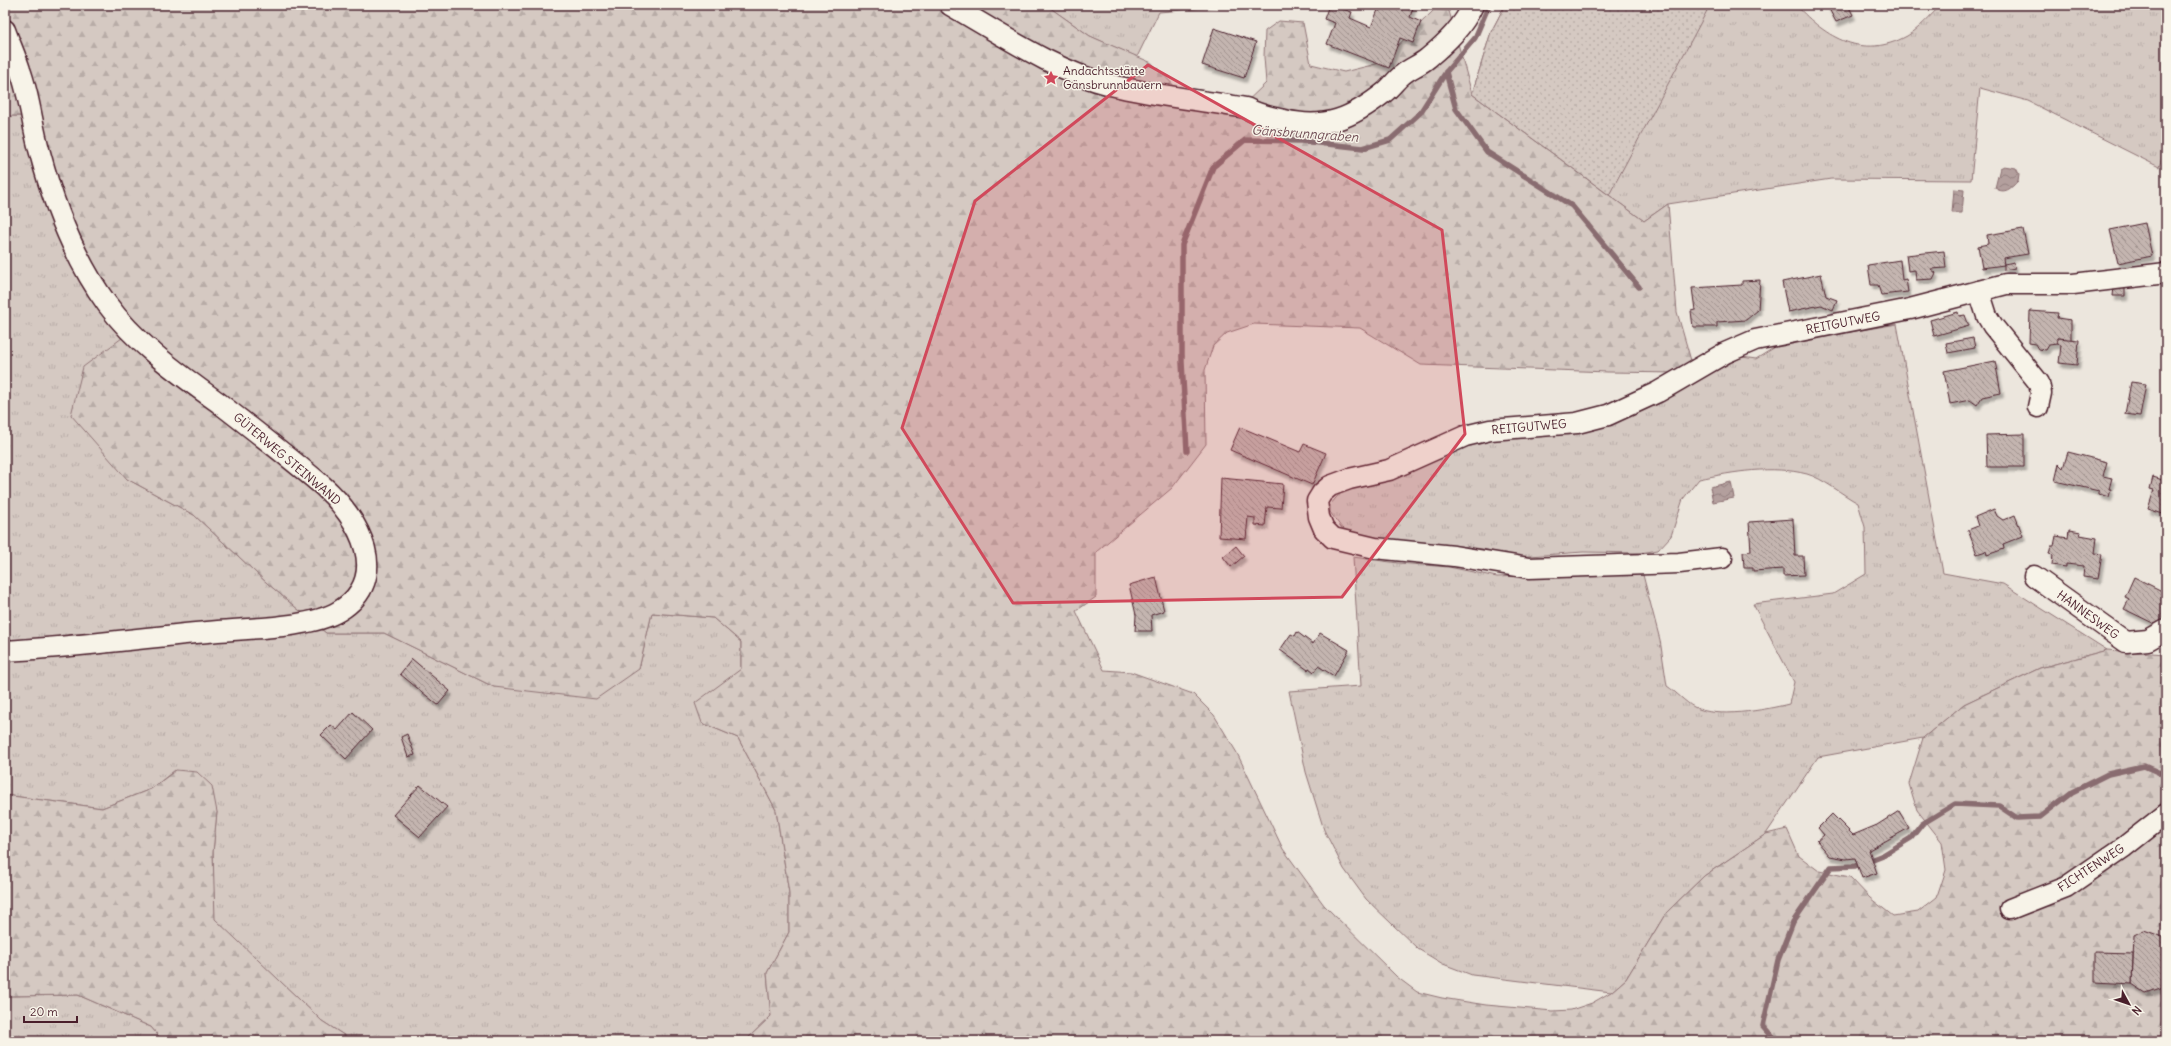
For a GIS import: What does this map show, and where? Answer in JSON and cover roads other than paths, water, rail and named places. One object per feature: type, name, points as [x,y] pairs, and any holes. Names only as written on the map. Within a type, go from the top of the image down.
[{"type":"street","points":[[950,5],[1042,57],[1091,78],[1131,89],[1246,108],[1256,114],[1296,123],[1321,124],[1334,122],[1358,112],[1386,91],[1402,75],[1427,59],[1449,40],[1473,5]]},
{"type":"street","name":"GÜTERWEG STEINWAND","points":[[5,30],[21,71],[40,154],[60,218],[87,272],[106,302],[141,344],[246,423],[338,501],[358,528],[366,557],[367,569],[364,584],[351,602],[336,612],[306,622],[128,641],[5,651]]},
{"type":"street","name":"REITGUTWEG","points":[[1722,558],[1685,563],[1529,568],[1501,565],[1454,556],[1376,548],[1336,540],[1324,529],[1316,506],[1320,495],[1330,486],[1348,479],[1389,470],[1465,436],[1490,430],[1577,423],[1608,415],[1658,392],[1725,353],[1755,340],[1897,312],[2018,282],[2073,284],[2166,273]]},
{"type":"street","points":[[1979,291],[1991,323],[2038,383],[2041,398],[2038,407]]},
{"type":"street","name":"HANNESWEG","points":[[2034,576],[2126,642],[2148,640],[2166,630]]},
{"type":"street","name":"FICHTENWEG","points":[[2010,909],[2066,887],[2124,847],[2166,814]]},
{"type":"water","points":[[2004,166],[2016,168],[2019,174],[2018,181],[2015,184],[2008,190],[2002,191],[1995,188],[2000,168]]},
{"type":"water","points":[[1954,189],[1964,190],[1962,213],[1952,213]]},
{"type":"water","points":[[1731,482],[1734,498],[1713,502],[1710,487]]},
{"type":"waterway","name":"Gänsbrunngraben","points":[[1187,451],[1182,362],[1182,245],[1213,167],[1245,140],[1301,141],[1363,148],[1390,140],[1420,113],[1446,72],[1475,38],[1489,5]]},
{"type":"waterway","name":"Gänsbrunngraben","points":[[1446,72],[1456,109],[1487,152],[1572,206],[1639,287]]},
{"type":"waterway","points":[[1776,1041],[1763,1026],[1778,960],[1793,922],[1831,867],[1855,866],[1883,855],[1911,838],[1922,824],[1955,804],[1999,806],[2017,818],[2040,817],[2072,792],[2108,774],[2144,766],[2160,773],[2166,769]]},
{"type":"place","name":"Andachtsstätte Gänsbrunnbauern","points":[[1051,78]]}]
